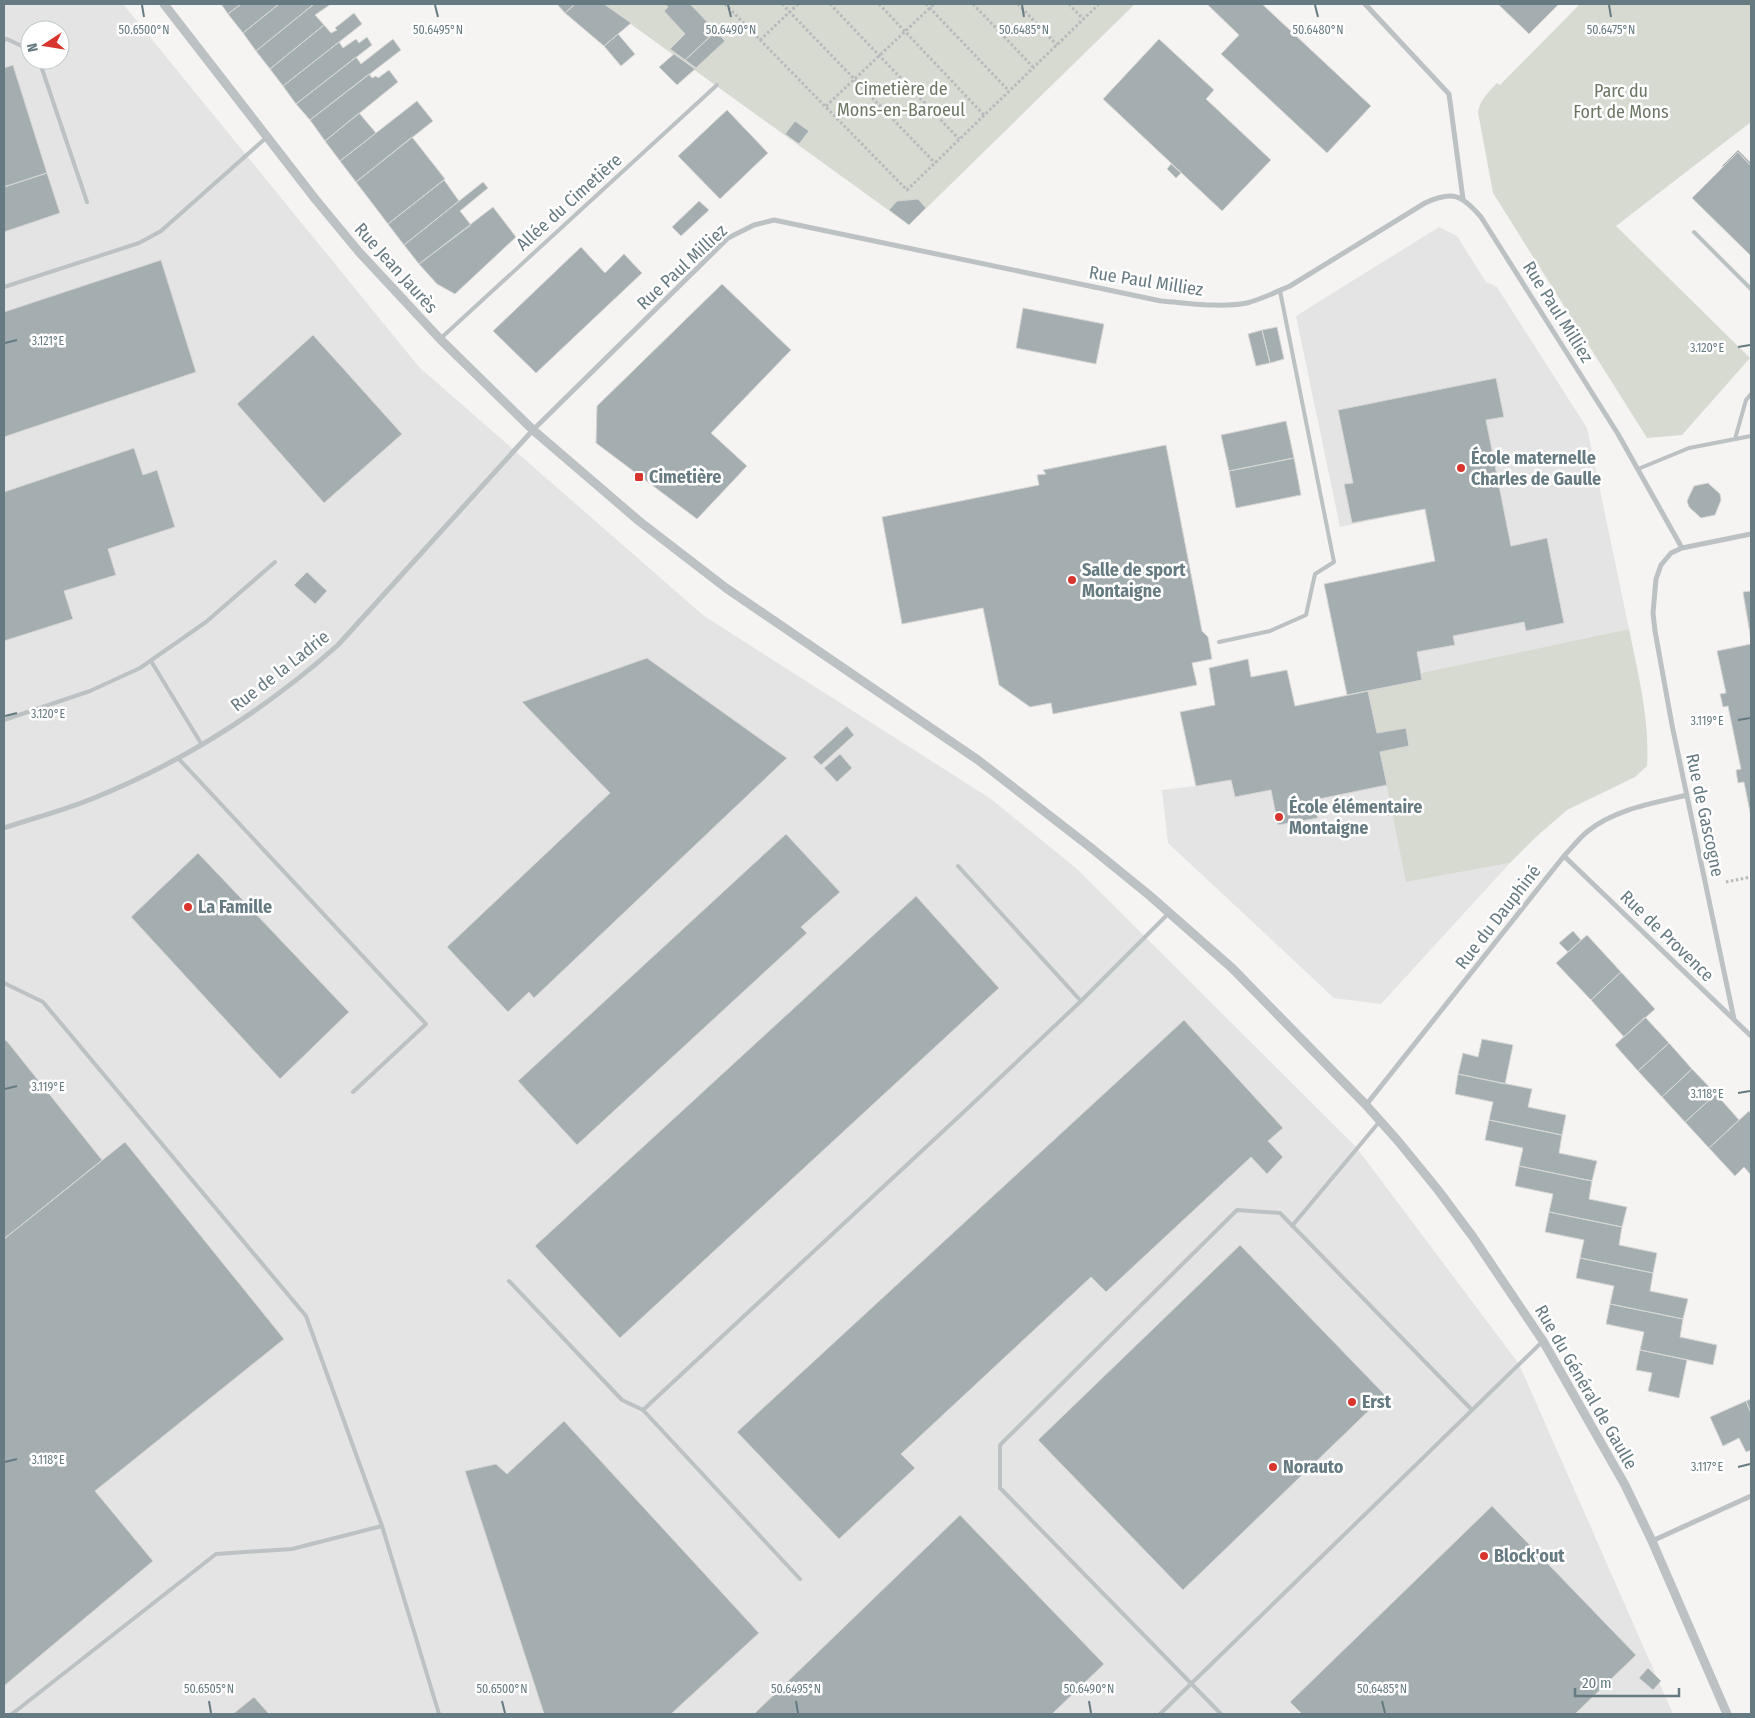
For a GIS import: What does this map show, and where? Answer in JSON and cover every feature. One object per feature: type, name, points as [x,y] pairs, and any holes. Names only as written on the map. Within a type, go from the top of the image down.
[{"type":"street","name":"Rue Jean Jaurès","points":[[164,4],[358,252],[440,340],[533,430],[639,521],[726,588],[978,760],[1090,846],[1169,913]]},
{"type":"street","points":[[1365,4],[1449,94],[1463,199]]},
{"type":"street","name":"Rue Paul Milliez","points":[[533,430],[728,238],[754,225],[774,220],[1161,301],[1209,305],[1246,303],[1280,291],[1425,203],[1450,195],[1463,199],[1481,217],[1586,382],[1682,548]]},
{"type":"street","name":"Rue de la Ladrie","points":[[4,828],[93,798],[151,773],[202,745],[288,686],[338,645],[533,430]]},
{"type":"street","name":"Rue de Gascogne","points":[[1734,1019],[1657,646],[1653,613],[1656,579],[1661,565],[1671,553],[1682,548],[1751,534]]},
{"type":"street","name":"Rue du Dauphiné","points":[[1366,1105],[1564,856],[1588,831],[1604,821],[1644,805],[1687,795]]},
{"type":"street","name":"Rue de Provence","points":[[1564,856],[1751,1036]]},
{"type":"street","name":"Rue du Général de Gaulle","points":[[1169,913],[1232,968],[1366,1105],[1438,1190],[1472,1237],[1543,1341],[1620,1478],[1652,1541],[1728,1714]]},
{"type":"street","points":[[1652,1541],[1751,1496]]},
{"type":"lane","points":[[4,40],[7,39],[20,45]]},
{"type":"lane","points":[[42,70],[87,202]]},
{"type":"lane","name":"Allée du Cimetière","points":[[440,340],[717,86]]},
{"type":"lane","points":[[4,287],[139,243],[152,237],[267,137]]},
{"type":"lane","points":[[1694,232],[1751,289]]},
{"type":"lane","points":[[1219,642],[1270,631],[1306,615],[1315,574],[1334,562],[1280,291]]},
{"type":"lane","points":[[1735,439],[1746,400],[1751,394]]},
{"type":"lane","points":[[1638,469],[1689,448],[1751,436]]},
{"type":"lane","points":[[4,720],[90,690],[140,668],[206,622],[275,562]]},
{"type":"lane","points":[[151,660],[202,745]]},
{"type":"lane","points":[[178,758],[426,1024],[353,1092]]},
{"type":"lane","points":[[958,866],[1081,1001]]},
{"type":"lane","points":[[643,1410],[1081,1001],[1169,913]]},
{"type":"lane","points":[[4,983],[43,1002],[306,1316],[382,1526],[439,1714]]},
{"type":"lane","points":[[1292,1226],[1380,1121]]},
{"type":"lane","points":[[1221,1714],[1000,1488],[1000,1445],[1237,1210],[1280,1213],[1472,1410]]},
{"type":"lane","points":[[509,1281],[622,1400],[643,1410],[800,1578]]},
{"type":"lane","points":[[1160,1714],[1543,1341]]},
{"type":"lane","points":[[12,1714],[216,1554],[292,1549],[382,1526]]},
{"type":"path","points":[[725,4],[907,190],[1099,4]]},
{"type":"path","points":[[782,4],[935,163]]},
{"type":"path","points":[[760,40],[798,4]]},
{"type":"path","points":[[830,4],[960,140]]},
{"type":"path","points":[[879,4],[984,115]]},
{"type":"path","points":[[926,4],[1009,91]]},
{"type":"path","points":[[826,106],[934,4]]},
{"type":"path","points":[[973,4],[1033,68]]},
{"type":"path","points":[[1018,4],[1057,45]]},
{"type":"path","points":[[1069,4],[1083,19]]},
{"type":"shaded area","points":[[4,4],[123,4],[419,367],[704,616],[991,799],[1077,869],[1356,1147],[1519,1364],[1673,1714],[4,1714]]},
{"type":"shaded area","name":"École maternelle Charles de Gaulle","points":[[1439,227],[1457,236],[1486,282],[1497,287],[1587,428],[1629,629],[1421,673],[1422,680],[1377,733],[1406,728],[1409,746],[1406,882],[1510,863],[1381,1004],[1334,998],[1168,843],[1162,790],[1195,786],[1180,712],[1215,705],[1209,668],[1248,659],[1251,677],[1287,670],[1295,706],[1347,695],[1324,584],[1435,561],[1424,509],[1340,527],[1296,316]]},
{"type":"green space","name":"Cimetière de Mons-en-Baroeul","points":[[603,4],[1135,4],[909,225]]},
{"type":"green space","name":"Parc du Fort de Mons","points":[[1580,4],[1751,4],[1751,122],[1616,226],[1750,358],[1682,435],[1647,438],[1493,193],[1478,112],[1481,103],[1497,83],[1500,85]]},
{"type":"green space","points":[[1629,629],[1645,714],[1647,766],[1635,777],[1567,810],[1510,863],[1406,882],[1380,752],[1409,746],[1406,728],[1377,733],[1368,691],[1422,680],[1421,673]]},
{"type":"building","points":[[221,4],[241,4],[228,14]]},
{"type":"building","points":[[241,4],[279,4],[243,33],[228,14]]},
{"type":"building","points":[[279,4],[314,4],[256,51],[243,33]]},
{"type":"building","points":[[314,4],[331,4],[315,15],[324,25],[270,69],[256,51]]},
{"type":"building","points":[[557,4],[575,4],[565,13]]},
{"type":"building","points":[[575,4],[604,4],[631,23],[604,46],[565,13]]},
{"type":"building","points":[[665,4],[690,4],[716,31],[685,60],[670,49],[685,34],[664,11],[668,7]]},
{"type":"building","points":[[1207,4],[1262,4],[1371,106],[1327,153],[1221,54],[1239,35]]},
{"type":"building","points":[[1498,4],[1559,4],[1529,34]]},
{"type":"building","points":[[354,13],[362,24],[283,86],[270,69],[324,25],[331,33],[337,30],[335,28]]},
{"type":"building","points":[[716,31],[725,41],[696,68],[685,60]]},
{"type":"building","points":[[618,34],[635,54],[621,66],[604,46]]},
{"type":"building","points":[[367,37],[372,45],[296,104],[283,86],[339,42],[343,48],[356,39],[359,43]]},
{"type":"building","points":[[393,39],[401,50],[310,120],[296,104],[356,57],[361,64]]},
{"type":"building","points":[[1159,39],[1214,90],[1206,99],[1271,160],[1222,211],[1103,99]]},
{"type":"building","points":[[674,54],[695,69],[677,85],[659,67]]},
{"type":"building","points":[[13,65],[47,173],[4,187],[4,68]]},
{"type":"building","points":[[389,70],[398,82],[325,141],[310,120],[369,74],[372,78],[376,76],[378,78]]},
{"type":"building","points":[[417,101],[433,121],[356,182],[340,161]]},
{"type":"building","points":[[727,110],[768,153],[720,199],[678,156]]},
{"type":"building","points":[[359,113],[376,133],[340,161],[325,141]]},
{"type":"building","points":[[795,121],[809,131],[799,144],[785,134]]},
{"type":"building","points":[[412,137],[445,179],[388,224],[356,182]]},
{"type":"building","points":[[1738,150],[1751,163],[1751,166],[1738,152],[1723,167],[1722,166]]},
{"type":"building","points":[[1738,152],[1751,166],[1751,256],[1692,198]]},
{"type":"building","points":[[1171,164],[1181,173],[1176,178],[1167,169]]},
{"type":"building","points":[[47,173],[60,213],[4,232],[4,187]]},
{"type":"building","points":[[444,180],[459,201],[404,245],[388,224]]},
{"type":"building","points":[[483,182],[488,188],[460,211],[471,225],[419,264],[404,245]]},
{"type":"building","points":[[918,199],[926,208],[909,225],[889,210],[897,201]]},
{"type":"building","points":[[699,201],[709,210],[681,236],[672,227]]},
{"type":"building","points":[[493,207],[516,237],[455,294],[437,284],[419,264]]},
{"type":"building","points":[[581,247],[605,273],[624,254],[642,273],[536,373],[493,331]]},
{"type":"building","points":[[161,260],[196,372],[4,437],[4,312]]},
{"type":"building","points":[[722,284],[791,350],[711,433],[747,466],[697,519],[596,443],[597,406]]},
{"type":"building","points":[[1023,308],[1104,324],[1096,364],[1016,348]]},
{"type":"building","points":[[1277,327],[1284,359],[1270,363],[1262,330]]},
{"type":"building","points":[[1262,330],[1270,363],[1256,366],[1248,334]]},
{"type":"building","points":[[313,335],[402,434],[324,503],[237,404]]},
{"type":"building","points":[[1496,378],[1504,417],[1486,420],[1511,546],[1547,538],[1564,623],[1526,631],[1524,622],[1453,636],[1455,645],[1417,652],[1422,680],[1347,695],[1324,584],[1435,561],[1425,509],[1352,523],[1344,484],[1353,483],[1338,410]]},
{"type":"building","points":[[1286,421],[1294,458],[1229,471],[1221,435]]},
{"type":"building","points":[[1166,445],[1202,631],[1208,637],[1212,659],[1192,663],[1197,685],[1053,714],[1051,703],[1030,707],[999,685],[983,608],[902,624],[882,517],[1039,485],[1037,475],[1046,474],[1043,470]]},
{"type":"building","points":[[134,448],[143,475],[157,470],[175,527],[108,549],[116,575],[64,591],[73,619],[4,641],[4,492]]},
{"type":"building","points":[[1294,458],[1301,495],[1236,508],[1229,471]]},
{"type":"building","points":[[1708,483],[1720,494],[1721,500],[1715,515],[1701,518],[1689,507],[1687,501],[1694,486]]},
{"type":"building","points":[[307,572],[327,591],[315,604],[294,585]]},
{"type":"building","points":[[1751,591],[1751,640],[1743,592]]},
{"type":"building","points":[[1751,644],[1751,817],[1744,782],[1738,783],[1736,770],[1741,769],[1728,706],[1723,707],[1720,694],[1726,693],[1717,651]]},
{"type":"building","points":[[647,658],[787,758],[534,998],[529,992],[508,1012],[447,947],[610,793],[522,702]]},
{"type":"building","points":[[1248,659],[1251,677],[1287,670],[1295,706],[1368,691],[1377,733],[1406,728],[1409,746],[1380,752],[1387,785],[1314,800],[1318,818],[1278,825],[1271,790],[1235,797],[1231,780],[1196,786],[1180,712],[1215,705],[1209,668]]},
{"type":"building","points":[[847,726],[854,735],[821,765],[813,757]]},
{"type":"building","points":[[840,754],[852,768],[837,782],[824,768]]},
{"type":"building","points":[[786,834],[840,892],[801,927],[807,933],[577,1145],[518,1081]]},
{"type":"building","points":[[198,853],[349,1012],[280,1079],[131,917]]},
{"type":"building","points":[[916,896],[999,988],[620,1338],[535,1246]]},
{"type":"building","points":[[1573,931],[1581,940],[1568,952],[1559,943]]},
{"type":"building","points":[[1587,935],[1621,972],[1591,1000],[1556,963]]},
{"type":"building","points":[[1621,972],[1655,1009],[1624,1037],[1591,1000]]},
{"type":"building","points":[[1645,1017],[1669,1043],[1638,1071],[1615,1045]]},
{"type":"building","points":[[1184,1020],[1283,1128],[1268,1141],[1283,1157],[1267,1174],[1251,1157],[1106,1292],[1091,1277],[901,1454],[915,1468],[839,1539],[737,1432]]},
{"type":"building","points":[[1482,1039],[1513,1045],[1505,1084],[1458,1074],[1463,1053],[1478,1057]]},
{"type":"building","points":[[6,1040],[102,1160],[4,1239],[4,1042]]},
{"type":"building","points":[[1669,1043],[1692,1069],[1662,1097],[1638,1071]]},
{"type":"building","points":[[1692,1069],[1716,1094],[1685,1122],[1662,1097]]},
{"type":"building","points":[[1458,1074],[1532,1089],[1528,1107],[1566,1115],[1562,1135],[1489,1120],[1493,1102],[1455,1094]]},
{"type":"building","points":[[1716,1094],[1739,1120],[1709,1148],[1685,1122]]},
{"type":"building","points":[[1749,1111],[1751,1114],[1751,1175],[1744,1167],[1735,1176],[1709,1148]]},
{"type":"building","points":[[1489,1120],[1562,1135],[1559,1153],[1597,1161],[1592,1181],[1519,1166],[1523,1148],[1485,1140]]},
{"type":"building","points":[[125,1142],[284,1339],[95,1491],[153,1561],[4,1686],[4,1239]]},
{"type":"building","points":[[1519,1166],[1592,1181],[1589,1199],[1627,1207],[1622,1227],[1549,1212],[1553,1194],[1515,1186]]},
{"type":"building","points":[[1549,1212],[1622,1227],[1619,1245],[1657,1253],[1653,1273],[1580,1258],[1584,1240],[1545,1232]]},
{"type":"building","points":[[1240,1245],[1385,1395],[1183,1590],[1038,1440]]},
{"type":"building","points":[[1580,1258],[1653,1273],[1650,1291],[1688,1299],[1683,1319],[1610,1304],[1614,1286],[1576,1278]]},
{"type":"building","points":[[1610,1304],[1683,1319],[1680,1337],[1717,1345],[1713,1365],[1640,1350],[1644,1332],[1606,1324]]},
{"type":"building","points":[[1640,1350],[1687,1360],[1679,1398],[1648,1391],[1652,1373],[1636,1370]]},
{"type":"building","points":[[1751,1399],[1751,1413],[1746,1401]]},
{"type":"building","points":[[1746,1401],[1751,1413],[1751,1450],[1746,1452],[1739,1438],[1723,1446],[1710,1417]]},
{"type":"building","points":[[564,1421],[759,1633],[671,1714],[544,1714],[465,1471],[496,1464],[507,1474]]},
{"type":"building","points":[[1492,1506],[1636,1655],[1575,1714],[1302,1714],[1290,1702]]},
{"type":"building","points":[[960,1515],[1104,1664],[1052,1714],[754,1714]]},
{"type":"building","points":[[1648,1668],[1661,1681],[1653,1690],[1639,1678]]},
{"type":"building","points":[[254,1697],[269,1714],[233,1714]]},
{"type":"place","name":"École maternelle Charles de Gaulle","points":[[1461,468]]},
{"type":"place","name":"Cimetière","points":[[639,477]]},
{"type":"place","name":"Salle de sport Montaigne","points":[[1072,580]]},
{"type":"place","name":"École élémentaire Montaigne","points":[[1279,817]]},
{"type":"place","name":"La Famille","points":[[188,907]]},
{"type":"place","name":"Erst","points":[[1352,1402]]},
{"type":"place","name":"Norauto","points":[[1273,1467]]},
{"type":"place","name":"Block'out","points":[[1484,1556]]}]
